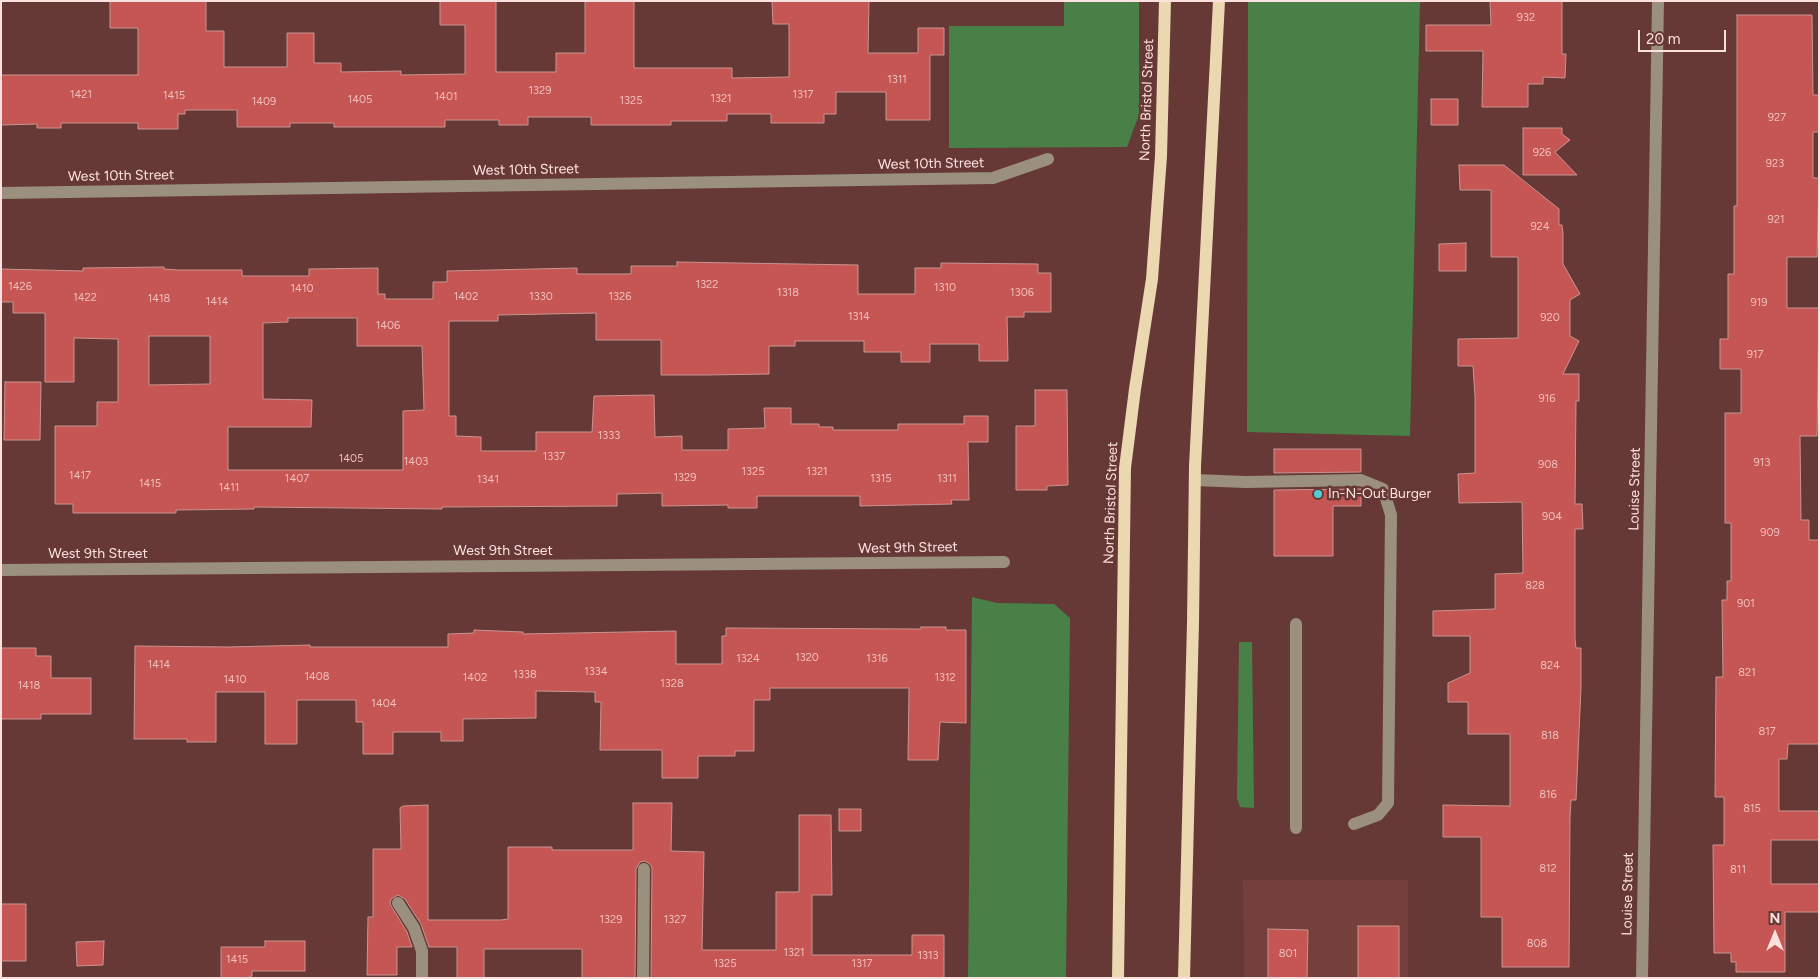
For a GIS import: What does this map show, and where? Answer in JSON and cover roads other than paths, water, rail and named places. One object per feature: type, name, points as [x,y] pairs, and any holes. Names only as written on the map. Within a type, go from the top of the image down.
[{"type":"main road","name":"North Bristol Street","points":[[1118,978],[1125,468],[1152,279],[1161,156],[1165,1]]},
{"type":"main road","points":[[1184,978],[1195,480],[1218,1]]},
{"type":"street","name":"Louise Street","points":[[1642,978],[1658,1]]},
{"type":"street","name":"West 10th Street","points":[[1,193],[994,178],[1048,159]]},
{"type":"street","points":[[1195,480],[1246,482],[1361,480],[1383,489],[1392,515],[1388,803],[1378,815],[1354,824]]},
{"type":"street","name":"West 9th Street","points":[[1,570],[1004,562]]},
{"type":"street","points":[[1296,624],[1296,828]]},
{"type":"street","points":[[642,978],[644,869]]},
{"type":"street","points":[[398,903],[414,928],[422,951],[422,978]]},
{"type":"place","name":"In-N-Out Burger","points":[[1318,494]]}]
